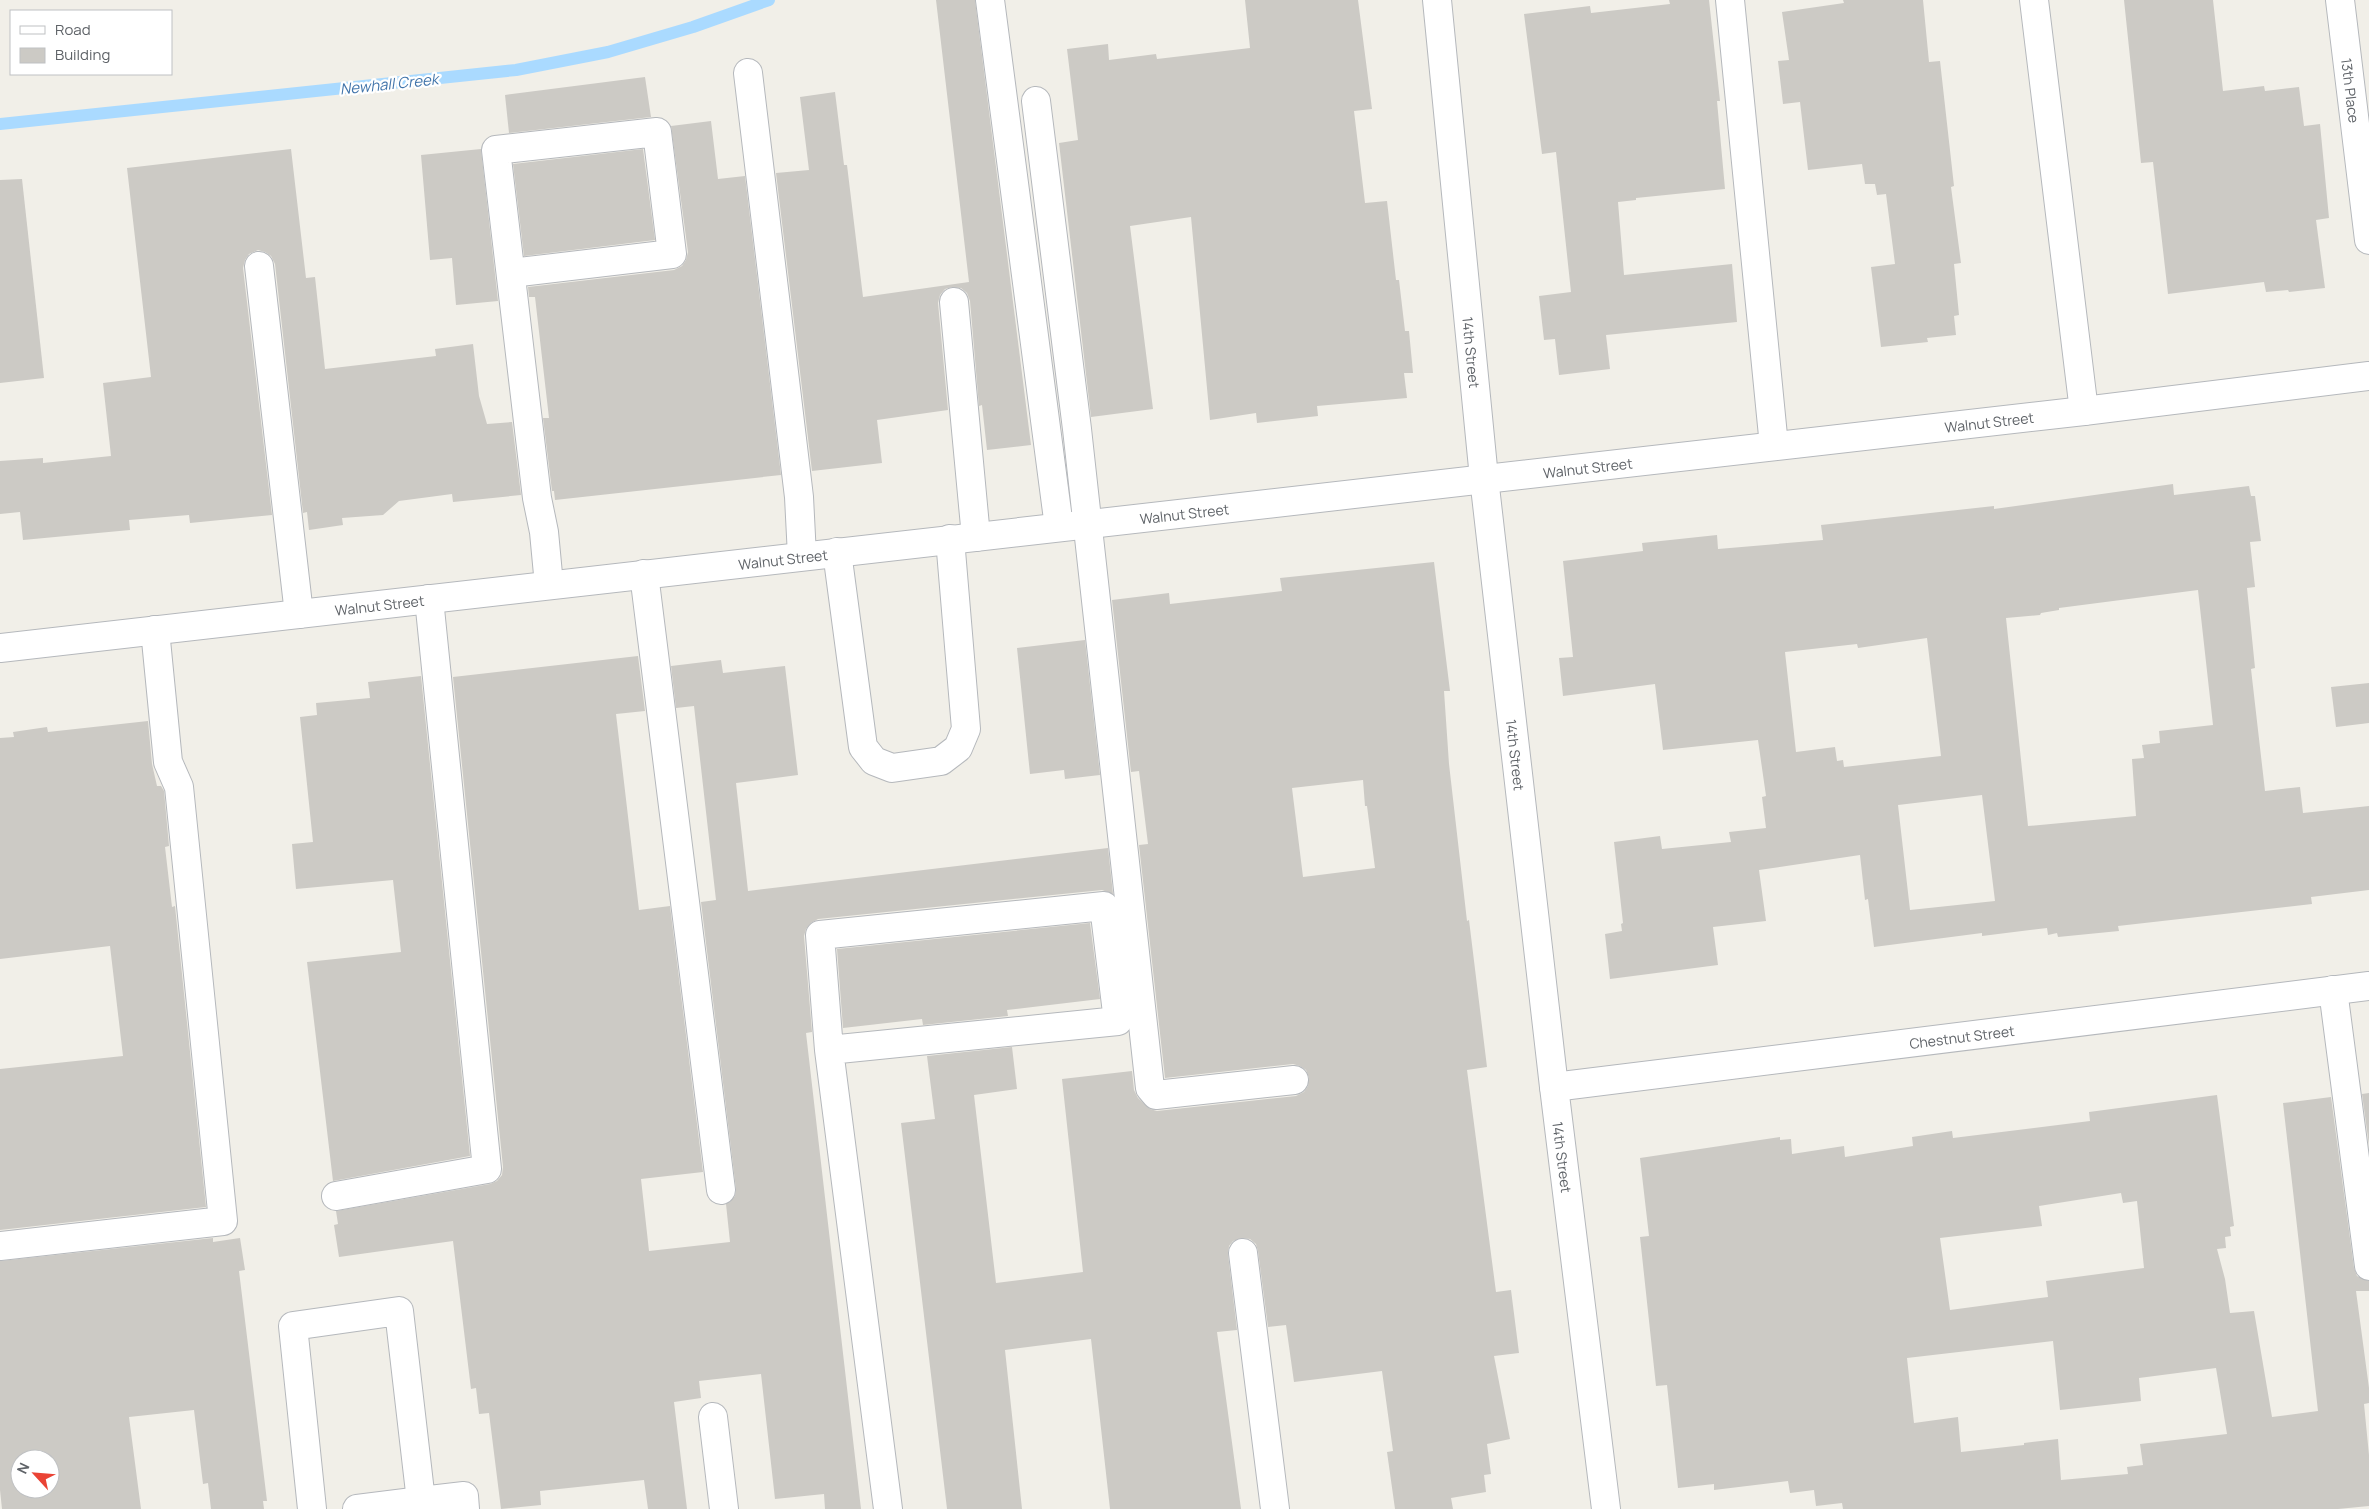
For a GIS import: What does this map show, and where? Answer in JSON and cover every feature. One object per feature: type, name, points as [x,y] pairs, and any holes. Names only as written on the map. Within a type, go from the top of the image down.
[{"type":"street","points":[[990,0],[1059,527]]},
{"type":"street","name":"14th Street","points":[[1437,0],[1484,478],[1554,1088],[1606,1509]]},
{"type":"street","points":[[1730,0],[1774,446]]},
{"type":"street","points":[[2034,0],[2084,411]]},
{"type":"street","name":"13th Place","points":[[2340,0],[2369,240]]},
{"type":"street","points":[[748,73],[799,497],[802,556]]},
{"type":"street","points":[[1036,101],[1087,523],[1150,1088],[1156,1095],[1294,1080]]},
{"type":"street","points":[[511,273],[672,254],[657,132],[496,150],[549,585]]},
{"type":"street","points":[[259,266],[299,614]]},
{"type":"street","points":[[837,552],[863,747],[874,761],[892,768],[941,761],[958,748],[966,729],[963,538],[954,302]]},
{"type":"street","name":"Walnut Street","points":[[0,648],[2084,411],[2369,376]]},
{"type":"street","points":[[644,574],[721,1190]]},
{"type":"street","points":[[336,1196],[487,1169],[429,599]]},
{"type":"street","points":[[0,1246],[223,1220],[179,787],[168,762],[156,630]]},
{"type":"street","points":[[830,1050],[1118,1021],[1104,906],[820,935],[830,1050],[888,1509]]},
{"type":"street","name":"Chestnut Street","points":[[1554,1088],[2369,986]]},
{"type":"street","points":[[2333,990],[2369,1266]]},
{"type":"street","points":[[1243,1253],[1275,1509]]},
{"type":"street","points":[[312,1509],[293,1326],[399,1311],[421,1501]]},
{"type":"street","points":[[713,1417],[724,1509]]},
{"type":"street","points":[[357,1509],[464,1496],[465,1509]]},
{"type":"building","points":[[936,0],[975,0],[1031,445],[987,450],[982,405],[979,406],[970,301],[967,293],[961,288],[952,287],[945,289],[940,295],[938,303],[948,410],[877,420],[882,463],[812,471],[776,173],[809,170],[800,97],[835,92],[844,165],[847,165],[863,297],[969,282]]},
{"type":"building","points":[[1245,0],[1358,0],[1372,109],[1354,111],[1365,203],[1387,201],[1396,280],[1399,280],[1405,331],[1409,331],[1413,373],[1404,373],[1407,398],[1317,406],[1318,416],[1257,423],[1256,413],[1210,420],[1191,217],[1130,226],[1153,409],[1091,417],[1059,143],[1078,140],[1067,49],[1108,44],[1109,60],[1156,54],[1157,59],[1250,48]]},
{"type":"building","points":[[1669,0],[1709,0],[1720,101],[1717,101],[1725,189],[1636,198],[1636,200],[1618,202],[1624,275],[1732,264],[1737,322],[1606,335],[1610,369],[1559,375],[1555,339],[1544,340],[1539,296],[1571,292],[1556,152],[1542,154],[1524,14],[1590,6],[1591,13],[1670,4]]},
{"type":"building","points":[[1843,0],[1923,0],[1929,62],[1940,61],[1954,186],[1951,187],[1961,263],[1954,264],[1959,315],[1954,316],[1956,335],[1927,338],[1928,342],[1881,347],[1871,267],[1895,264],[1886,194],[1877,195],[1875,184],[1865,184],[1862,164],[1808,170],[1800,102],[1783,104],[1778,61],[1789,60],[1782,12],[1844,3]]},
{"type":"building","points":[[2124,0],[2213,0],[2223,91],[2264,86],[2265,91],[2299,87],[2304,126],[2320,124],[2329,218],[2316,220],[2325,288],[2289,292],[2288,290],[2266,292],[2264,282],[2168,294],[2153,162],[2141,163]]},
{"type":"building","points":[[645,77],[651,117],[509,133],[505,95]]},
{"type":"building","points":[[711,121],[718,179],[745,176],[781,475],[555,500],[554,491],[552,491],[543,418],[549,418],[535,297],[529,297],[528,287],[674,270],[682,266],[688,252],[671,126]]},
{"type":"building","points":[[291,149],[306,278],[315,277],[325,369],[436,356],[435,349],[473,344],[479,396],[487,424],[512,422],[521,495],[453,502],[452,494],[399,501],[383,515],[342,518],[343,525],[309,530],[307,512],[303,513],[275,264],[271,256],[258,250],[249,254],[243,268],[272,515],[190,523],[189,515],[129,520],[130,530],[23,540],[20,512],[0,514],[0,461],[43,458],[43,463],[111,456],[103,383],[151,377],[127,168]]},
{"type":"building","points":[[481,149],[498,301],[456,305],[452,258],[430,260],[421,155]]},
{"type":"building","points":[[643,149],[655,240],[524,256],[513,164]]},
{"type":"building","points":[[22,179],[44,378],[0,383],[0,180]]},
{"type":"building","points":[[2173,484],[2174,495],[2249,486],[2251,496],[2255,496],[2261,541],[2250,542],[2255,587],[2247,588],[2255,668],[2251,669],[2265,791],[2300,787],[2303,813],[2369,806],[2369,890],[2311,897],[2312,904],[2118,926],[2119,931],[2058,937],[2057,933],[2048,935],[2047,928],[1982,936],[1982,933],[1874,947],[1868,899],[1865,900],[1860,855],[1759,870],[1766,921],[1713,927],[1718,965],[1610,979],[1605,934],[1622,931],[1621,924],[1623,923],[1614,842],[1660,836],[1662,849],[1731,842],[1729,832],[1766,828],[1762,797],[1766,796],[1758,740],[1663,750],[1655,684],[1563,696],[1559,658],[1573,657],[1563,561],[1643,551],[1642,543],[1717,535],[1718,549],[1823,540],[1821,525],[1994,506],[1994,509]],"holes":[[[2198,590],[2213,725],[2159,731],[2160,743],[2142,745],[2144,758],[2132,759],[2136,816],[2028,826],[2006,618],[2040,615],[2041,613],[2059,610],[2059,608]],[[1927,638],[1941,756],[1844,767],[1843,760],[1837,761],[1835,747],[1796,752],[1785,652],[1857,644],[1858,648]],[[1982,795],[1995,901],[1910,910],[1898,805]]]},
{"type":"building","points":[[1434,562],[1450,691],[1444,691],[1449,764],[1467,921],[1469,920],[1487,1067],[1467,1070],[1496,1292],[1511,1290],[1519,1353],[1494,1356],[1510,1439],[1487,1444],[1491,1474],[1484,1475],[1486,1492],[1451,1498],[1453,1509],[1395,1509],[1387,1452],[1393,1451],[1382,1371],[1294,1382],[1286,1325],[1268,1327],[1256,1244],[1250,1239],[1242,1238],[1233,1241],[1229,1246],[1228,1254],[1237,1330],[1217,1332],[1241,1509],[1110,1509],[1091,1339],[1005,1350],[1022,1509],[947,1509],[901,1123],[935,1119],[927,1056],[1012,1047],[1017,1089],[974,1095],[996,1283],[1083,1272],[1062,1079],[1132,1071],[1134,1090],[1138,1098],[1150,1109],[1157,1111],[1296,1096],[1304,1092],[1308,1086],[1309,1078],[1306,1070],[1293,1064],[1165,1078],[1139,845],[1148,844],[1139,771],[1131,772],[1112,600],[1169,593],[1170,604],[1282,591],[1280,578]],"holes":[[[1363,780],[1365,806],[1367,806],[1375,868],[1303,877],[1292,788]]]},
{"type":"building","points":[[1085,640],[1100,775],[1065,779],[1064,770],[1030,774],[1017,648]]},
{"type":"building","points":[[638,656],[645,711],[616,714],[639,910],[670,906],[703,1172],[641,1179],[649,1251],[730,1242],[726,1204],[735,1196],[736,1189],[701,902],[716,900],[694,706],[676,708],[671,666],[721,660],[723,673],[785,666],[798,775],[736,783],[748,891],[1108,848],[1113,894],[1102,890],[818,919],[806,929],[804,936],[812,1032],[806,1033],[861,1509],[825,1509],[824,1494],[775,1499],[761,1374],[699,1381],[701,1398],[674,1402],[687,1509],[648,1509],[644,1480],[540,1491],[541,1505],[501,1509],[489,1413],[479,1414],[476,1388],[471,1389],[453,1241],[339,1257],[334,1225],[338,1224],[336,1211],[490,1184],[497,1181],[502,1175],[503,1167],[453,677]]},
{"type":"building","points":[[421,676],[470,1156],[333,1181],[307,962],[401,952],[393,880],[296,889],[292,844],[313,842],[300,717],[317,715],[316,703],[370,698],[368,682]]},
{"type":"building","points":[[2369,683],[2369,723],[2336,727],[2331,687]]},
{"type":"building","points":[[148,721],[152,764],[157,786],[161,786],[164,791],[169,846],[165,847],[172,907],[175,906],[206,1207],[0,1230],[0,1069],[123,1056],[110,946],[0,959],[0,738],[14,737],[13,732],[47,727],[48,732]]},
{"type":"building","points":[[1090,923],[1100,999],[1007,1010],[1008,1016],[923,1025],[922,1019],[843,1028],[837,949]]},
{"type":"building","points":[[2369,1093],[2369,1145],[2362,1094]]},
{"type":"building","points":[[2217,1095],[2234,1226],[2230,1227],[2231,1236],[2225,1237],[2226,1248],[2217,1249],[2225,1279],[2230,1313],[2254,1311],[2272,1417],[2318,1411],[2283,1103],[2331,1097],[2354,1268],[2357,1276],[2369,1281],[2369,1291],[2356,1291],[2369,1388],[2369,1403],[2364,1404],[2369,1455],[2369,1506],[2338,1509],[1843,1509],[1842,1503],[1816,1506],[1814,1490],[1790,1493],[1788,1481],[1714,1490],[1714,1484],[1678,1488],[1667,1385],[1656,1386],[1640,1237],[1649,1236],[1640,1158],[1780,1137],[1780,1140],[1791,1139],[1792,1154],[1844,1146],[1845,1157],[1913,1146],[1912,1137],[1952,1131],[1953,1138],[2090,1121],[2089,1112]],"holes":[[[2121,1193],[2123,1203],[2137,1201],[2144,1268],[2046,1281],[2048,1297],[1950,1310],[1940,1238],[2042,1226],[2039,1206]],[[2053,1341],[2060,1410],[2141,1401],[2139,1378],[2216,1368],[2227,1434],[2140,1444],[2143,1465],[2127,1467],[2128,1474],[2061,1480],[2058,1439],[1961,1452],[1958,1417],[1914,1423],[1907,1358]]]},
{"type":"building","points":[[213,1238],[213,1242],[240,1238],[245,1270],[239,1271],[267,1501],[263,1501],[264,1509],[211,1509],[208,1483],[203,1484],[194,1410],[129,1417],[141,1509],[2,1509],[0,1490],[0,1261]]},
{"type":"waterway","name":"Newhall Creek","points":[[0,124],[516,70],[608,52],[693,27],[769,0]]}]
